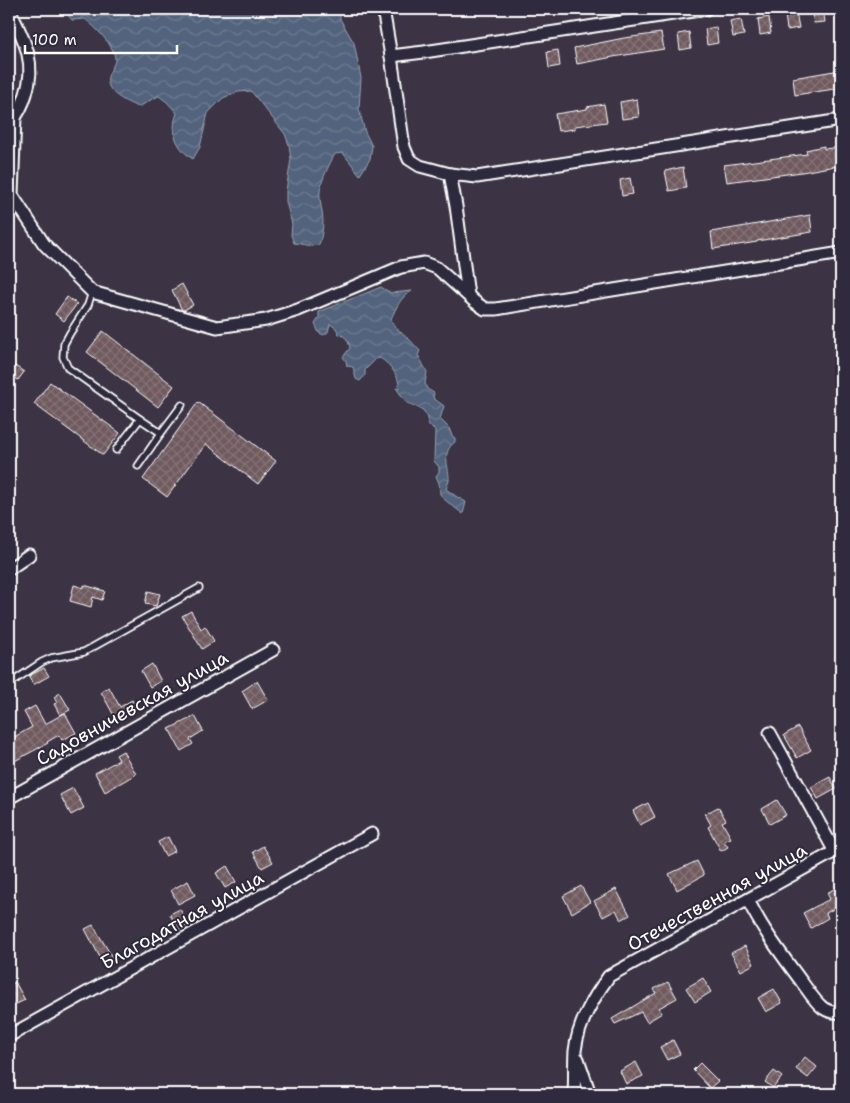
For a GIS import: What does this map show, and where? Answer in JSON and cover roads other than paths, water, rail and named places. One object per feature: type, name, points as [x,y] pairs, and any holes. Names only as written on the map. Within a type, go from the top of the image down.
[{"type":"street","points":[[9,9],[25,43],[31,69],[23,104],[12,121],[12,195],[44,244],[92,292],[217,327],[266,320],[298,310],[401,267],[424,263],[437,268],[485,309],[496,310],[841,254]]},
{"type":"street","points":[[383,9],[392,56],[404,147],[409,159],[420,166],[450,174],[477,177],[841,120]]},
{"type":"street","points":[[392,56],[706,9]]},
{"type":"street","points":[[450,174],[468,295]]},
{"type":"street","points":[[9,569],[29,555]]},
{"type":"street","name":"Садовничевская улица","points":[[9,798],[273,650]]},
{"type":"street","points":[[770,733],[838,850]]},
{"type":"street","name":"Благодатная улица","points":[[9,1036],[372,834]]},
{"type":"street","name":"Отечественная улица","points":[[575,1050],[578,1034],[587,1010],[596,993],[609,976],[838,850]]},
{"type":"street","points":[[748,900],[755,915],[817,1002],[824,1009],[833,1013],[841,1012]]},
{"type":"street","points":[[574,1094],[575,1050]]},
{"type":"street","points":[[575,1050],[590,1094]]},
{"type":"lane","points":[[92,292],[88,305],[64,344],[64,357],[68,368],[161,433]]},
{"type":"lane","points":[[138,466],[182,405]]},
{"type":"lane","points":[[116,450],[140,419]]},
{"type":"lane","points":[[9,684],[51,658],[84,652],[200,588]]},
{"type":"water","points":[[69,9],[340,9],[340,19],[354,43],[361,78],[359,109],[365,132],[372,146],[370,159],[360,175],[343,153],[335,154],[324,176],[320,191],[323,222],[319,245],[310,246],[294,243],[291,235],[292,224],[286,202],[291,159],[289,145],[285,134],[251,91],[238,92],[223,98],[208,113],[200,147],[193,159],[182,150],[176,139],[174,127],[177,113],[167,102],[159,96],[139,107],[123,100],[113,92],[108,82],[115,59],[112,48],[85,19],[72,20],[65,12]]},
{"type":"water","points":[[381,287],[391,293],[412,291],[402,299],[391,319],[394,326],[420,351],[418,355],[427,372],[425,383],[427,389],[434,393],[433,398],[444,406],[440,419],[455,438],[455,442],[450,446],[447,455],[449,481],[446,489],[466,502],[463,514],[440,494],[436,476],[439,472],[439,467],[434,461],[435,430],[428,424],[428,418],[423,410],[407,403],[396,388],[399,388],[399,384],[391,367],[380,358],[376,359],[365,370],[365,375],[360,381],[356,379],[353,367],[347,366],[343,357],[350,348],[346,339],[330,324],[328,332],[324,335],[319,333],[315,324],[319,318],[319,312]]}]
